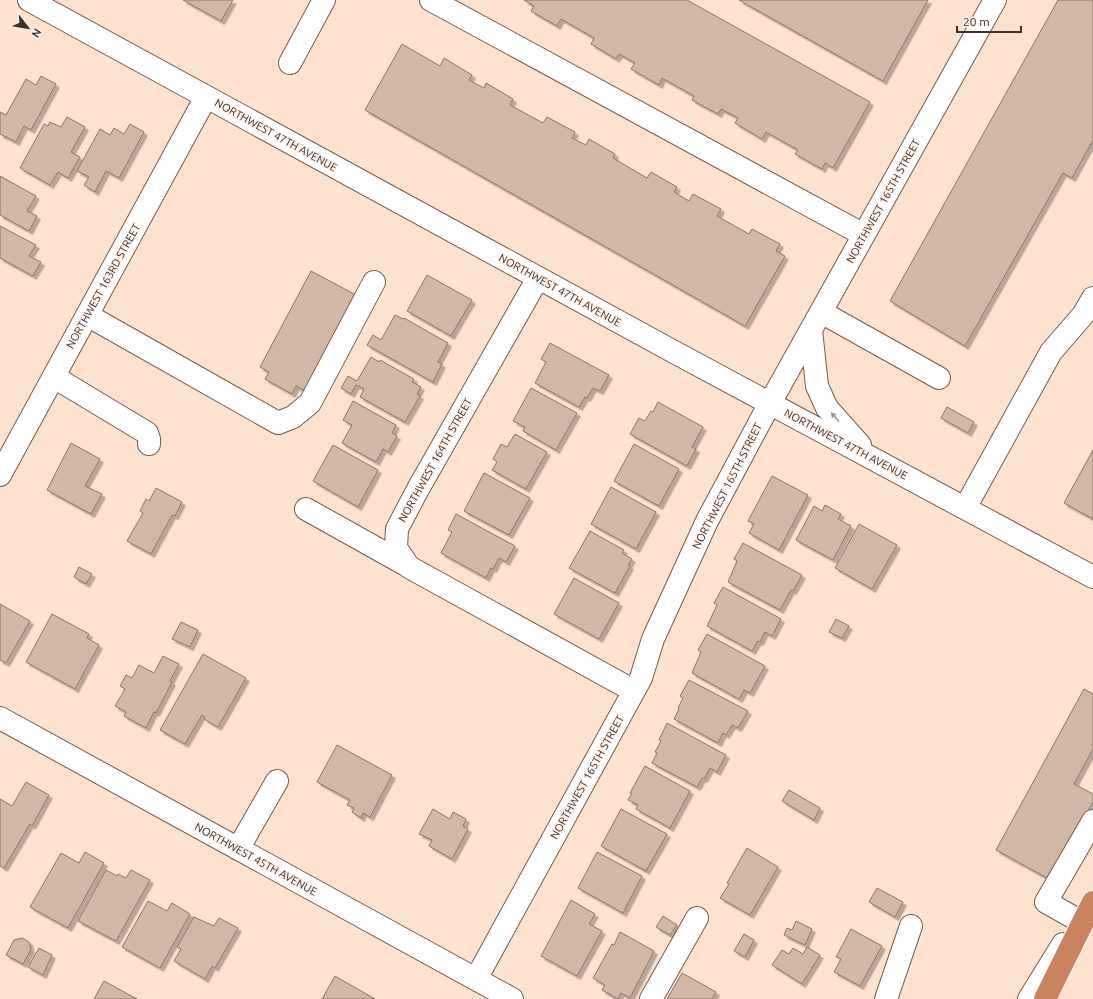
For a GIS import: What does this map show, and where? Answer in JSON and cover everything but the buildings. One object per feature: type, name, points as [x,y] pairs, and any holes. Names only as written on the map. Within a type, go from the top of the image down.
[{"type":"highway","points":[[1045,999],[1093,901]]},
{"type":"street","name":"NORTHWEST 47TH AVENUE","points":[[29,0],[538,278],[1093,577]]},
{"type":"street","points":[[290,63],[324,0]]},
{"type":"street","points":[[431,0],[864,235]]},
{"type":"street","name":"NORTHWEST 165TH STREET","points":[[476,979],[641,678],[653,639],[707,521],[770,403],[995,0]]},
{"type":"street","name":"NORTHWEST 163RD STREET","points":[[0,475],[206,97]]},
{"type":"street","name":"NORTHWEST 164TH STREET","points":[[538,278],[418,489],[397,529],[396,548],[409,567],[634,691]]},
{"type":"street","points":[[87,315],[278,423],[293,417],[310,403],[374,282]]},
{"type":"street","points":[[965,508],[1050,352],[1084,315],[1093,298]]},
{"type":"street","points":[[870,457],[827,408],[817,386],[816,321],[939,378]]},
{"type":"street","points":[[54,377],[147,433],[149,444]]},
{"type":"street","points":[[306,509],[409,567]]},
{"type":"street","name":"NORTHWEST 45TH AVENUE","points":[[0,718],[512,999]]},
{"type":"street","points":[[238,849],[277,781]]},
{"type":"street","points":[[1078,920],[1046,902],[1093,821]]},
{"type":"street","points":[[1029,999],[1078,920],[1093,901]]},
{"type":"street","points":[[651,999],[697,918]]},
{"type":"street","points":[[886,999],[910,926]]}]
